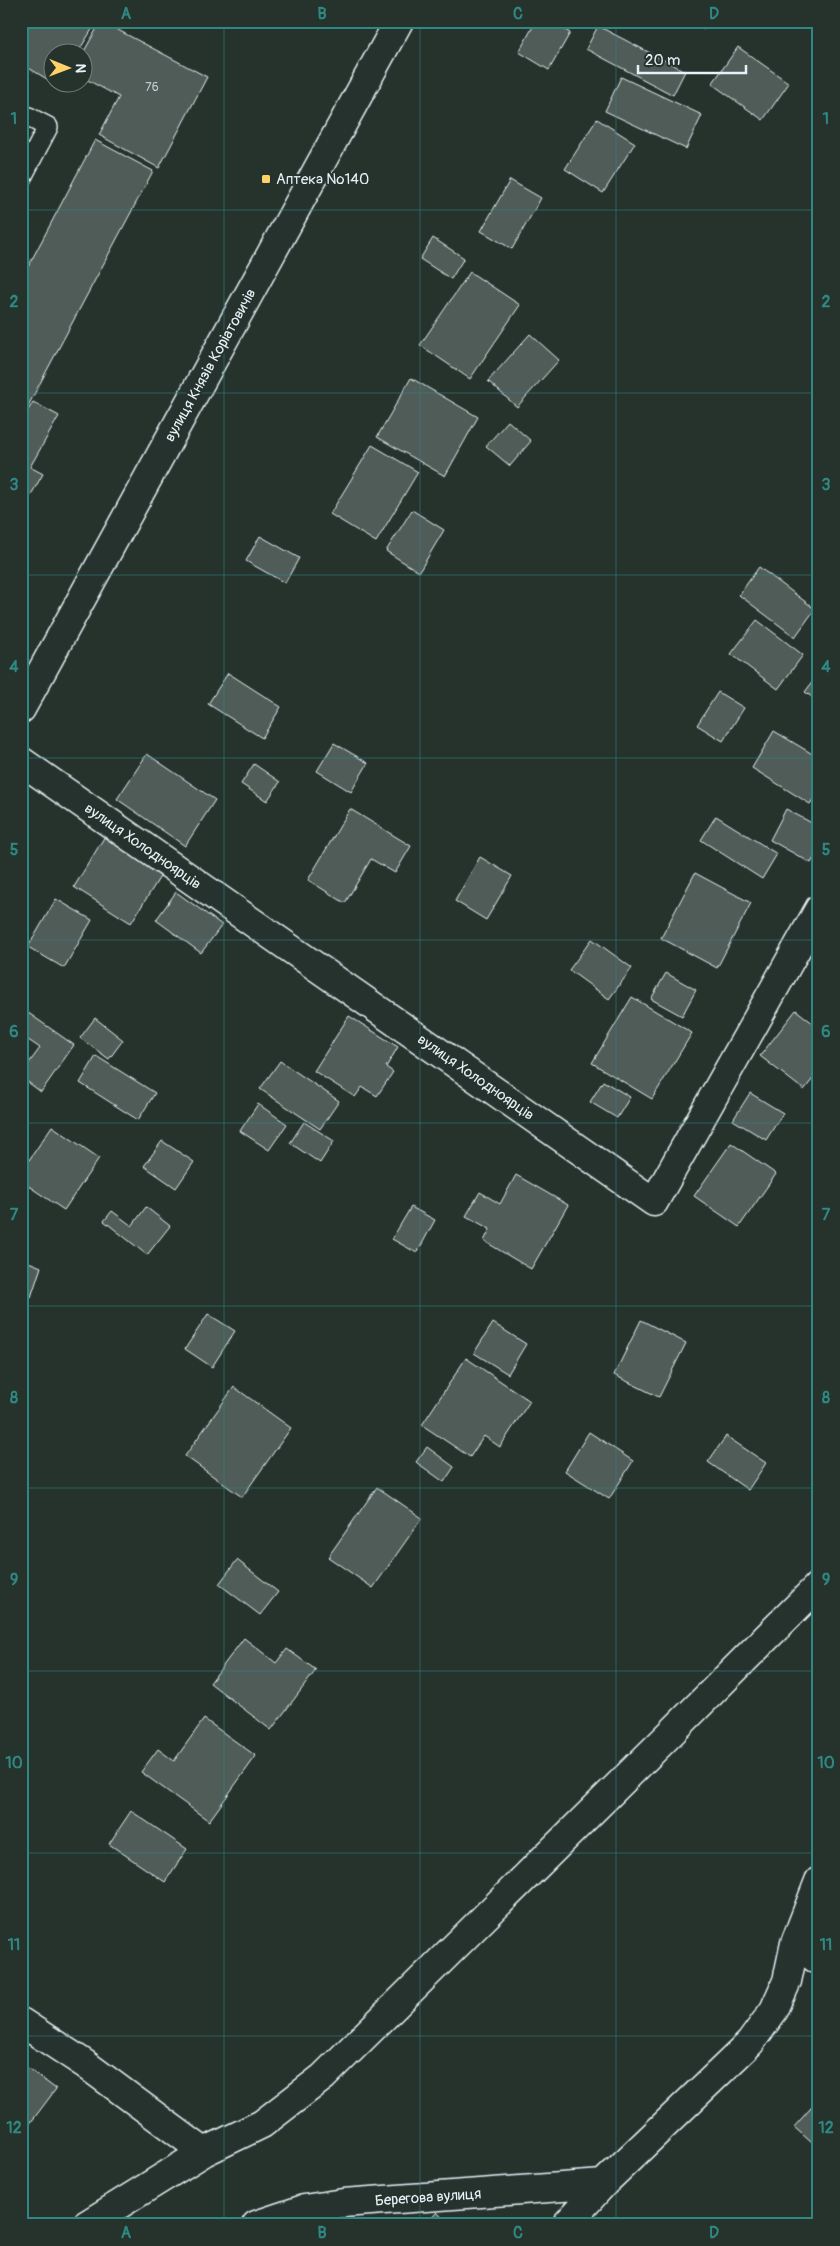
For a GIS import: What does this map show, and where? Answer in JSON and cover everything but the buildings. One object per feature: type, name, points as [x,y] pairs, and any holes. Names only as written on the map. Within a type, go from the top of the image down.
[{"type":"street","name":"вулиця Князів Коріатовичів","points":[[21,709],[399,21]]},
{"type":"street","name":"вулиця Холодноярців","points":[[21,761],[654,1202],[819,909]]},
{"type":"street","points":[[86,2225],[204,2152],[262,2124],[323,2076],[819,1585]]},
{"type":"street","points":[[566,2225],[603,2184],[750,2043],[774,2010],[783,1988],[795,1943],[819,1881]]},
{"type":"street","points":[[795,1943],[819,1961]]},
{"type":"street","points":[[21,2022],[84,2064],[204,2152]]},
{"type":"street","name":"Берегова вулиця","points":[[256,2225],[304,2209],[343,2203],[603,2184]]},
{"type":"lane","points":[[21,113],[48,128],[21,179]]},
{"type":"place","name":"Аптека №140","points":[[266,179]]}]
